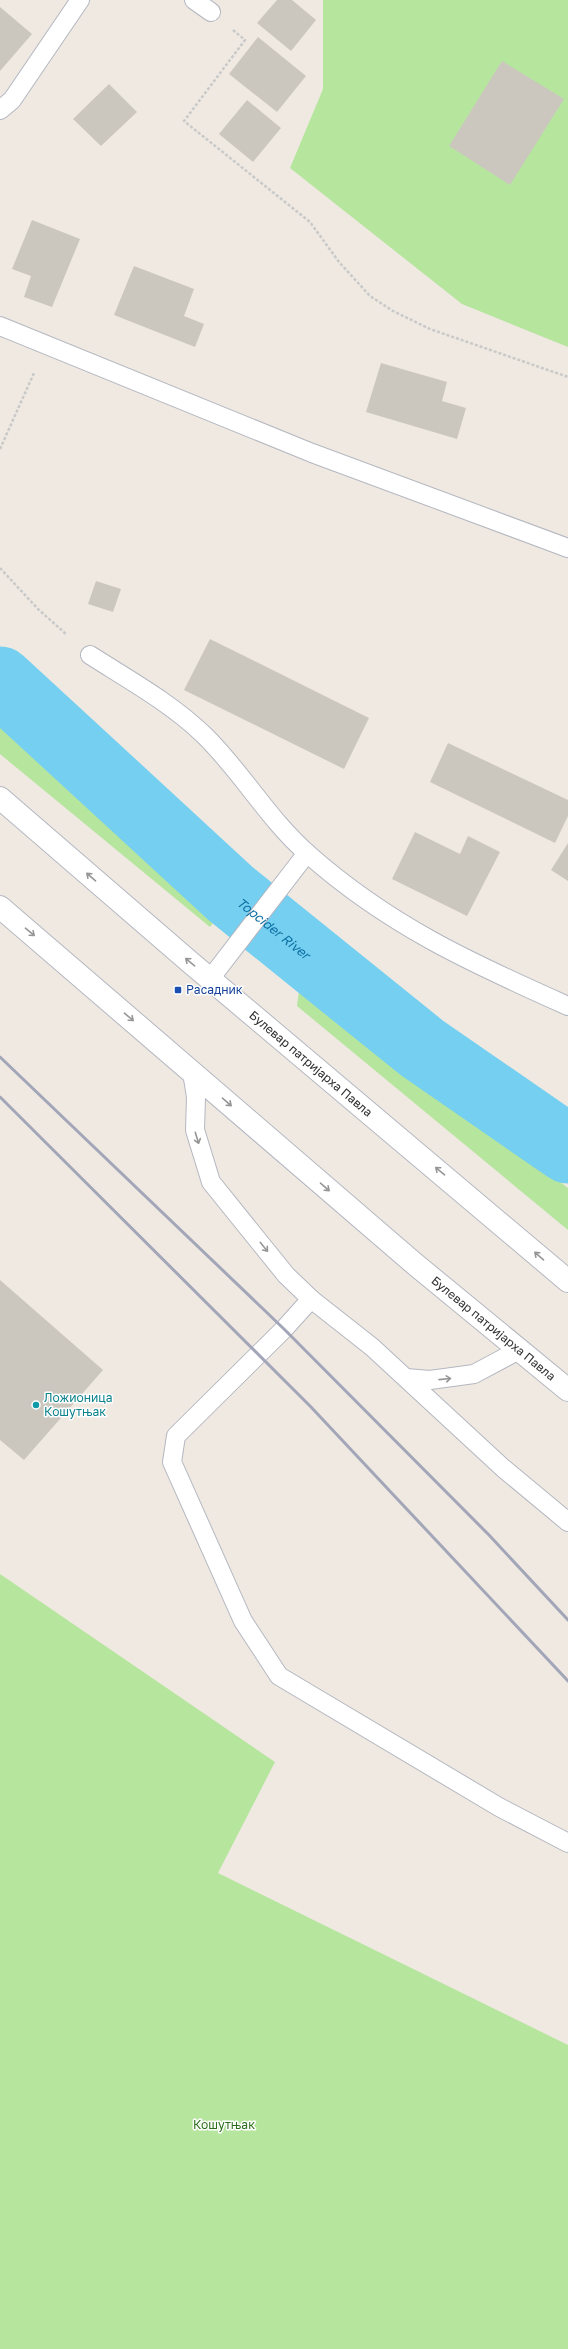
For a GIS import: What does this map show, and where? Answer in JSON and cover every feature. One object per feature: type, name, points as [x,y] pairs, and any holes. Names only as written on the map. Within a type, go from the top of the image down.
[{"type":"main road","name":"Булевар патријарха Павла","points":[[0,798],[217,970],[568,1281]]},
{"type":"main road","name":"Булевар патријарха Павла","points":[[0,907],[416,1265],[568,1390]]},
{"type":"lane","points":[[0,110],[12,100],[80,0]]},
{"type":"lane","points":[[194,0],[211,12]]},
{"type":"lane","points":[[0,326],[312,453],[568,548]]},
{"type":"lane","points":[[90,655],[148,691],[205,735],[284,830],[307,853],[357,895],[398,922],[480,967],[568,1006]]},
{"type":"lane","points":[[217,970],[287,877],[307,853]]},
{"type":"lane","points":[[192,1072],[196,1097],[194,1130],[211,1182],[286,1275],[311,1299],[372,1347],[503,1468],[568,1522]]},
{"type":"lane","points":[[311,1299],[284,1329],[176,1436],[172,1462],[243,1621],[279,1676],[499,1807],[568,1843]]},
{"type":"lane","points":[[406,1378],[430,1380],[474,1374],[519,1350]]},
{"type":"path","points":[[211,12],[245,40],[184,121],[310,222],[339,262],[370,296],[392,311],[430,329],[568,377]]},
{"type":"path","points":[[0,449],[47,345]]},
{"type":"path","points":[[0,568],[38,609],[90,655]]},
{"type":"green space","points":[[323,0],[568,0],[568,347],[462,304],[290,168],[323,89]]},
{"type":"green space","points":[[0,694],[224,908],[210,927],[0,754]]},
{"type":"green space","points":[[300,983],[568,1188],[568,1230],[297,1006]]},
{"type":"green space","name":"Кошутњак","points":[[0,1574],[275,1762],[218,1873],[568,2045],[568,2349],[0,2349]]},
{"type":"building","points":[[277,0],[292,0],[316,20],[291,51],[257,23]]},
{"type":"building","points":[[0,7],[32,34],[0,71]]},
{"type":"building","points":[[258,37],[306,76],[277,112],[229,74]]},
{"type":"building","points":[[502,61],[564,99],[510,185],[449,146]]},
{"type":"building","points":[[109,84],[137,112],[101,146],[73,119]]},
{"type":"building","points":[[247,100],[281,128],[253,162],[219,134]]},
{"type":"building","points":[[32,220],[80,239],[52,307],[24,297],[31,276],[12,269]]},
{"type":"building","points":[[134,266],[194,289],[184,316],[204,324],[195,347],[114,315]]},
{"type":"building","points":[[381,363],[447,382],[442,401],[466,408],[457,439],[366,412]]},
{"type":"building","points":[[96,581],[121,589],[113,612],[88,604]]},
{"type":"building","points":[[210,639],[369,718],[344,769],[184,690]]},
{"type":"building","points":[[448,743],[568,800],[568,816],[555,843],[430,782]]},
{"type":"building","points":[[415,832],[460,854],[468,836],[500,852],[467,916],[392,879]]},
{"type":"building","points":[[568,843],[568,881],[551,870]]},
{"type":"building","name":"Ложионица Кошутњак","points":[[0,1280],[103,1370],[24,1460],[0,1440]]},
{"type":"waterway","name":"Topcider River","points":[[0,681],[231,894],[422,1048],[568,1149]]},
{"type":"railway","points":[[0,1057],[284,1329],[489,1535],[568,1620]]},
{"type":"railway","points":[[0,1097],[311,1407],[568,1681]]},
{"type":"place","name":"Расадник","points":[[178,990]]},
{"type":"place","name":"Ложионица Кошутњак","points":[[36,1405]]}]
